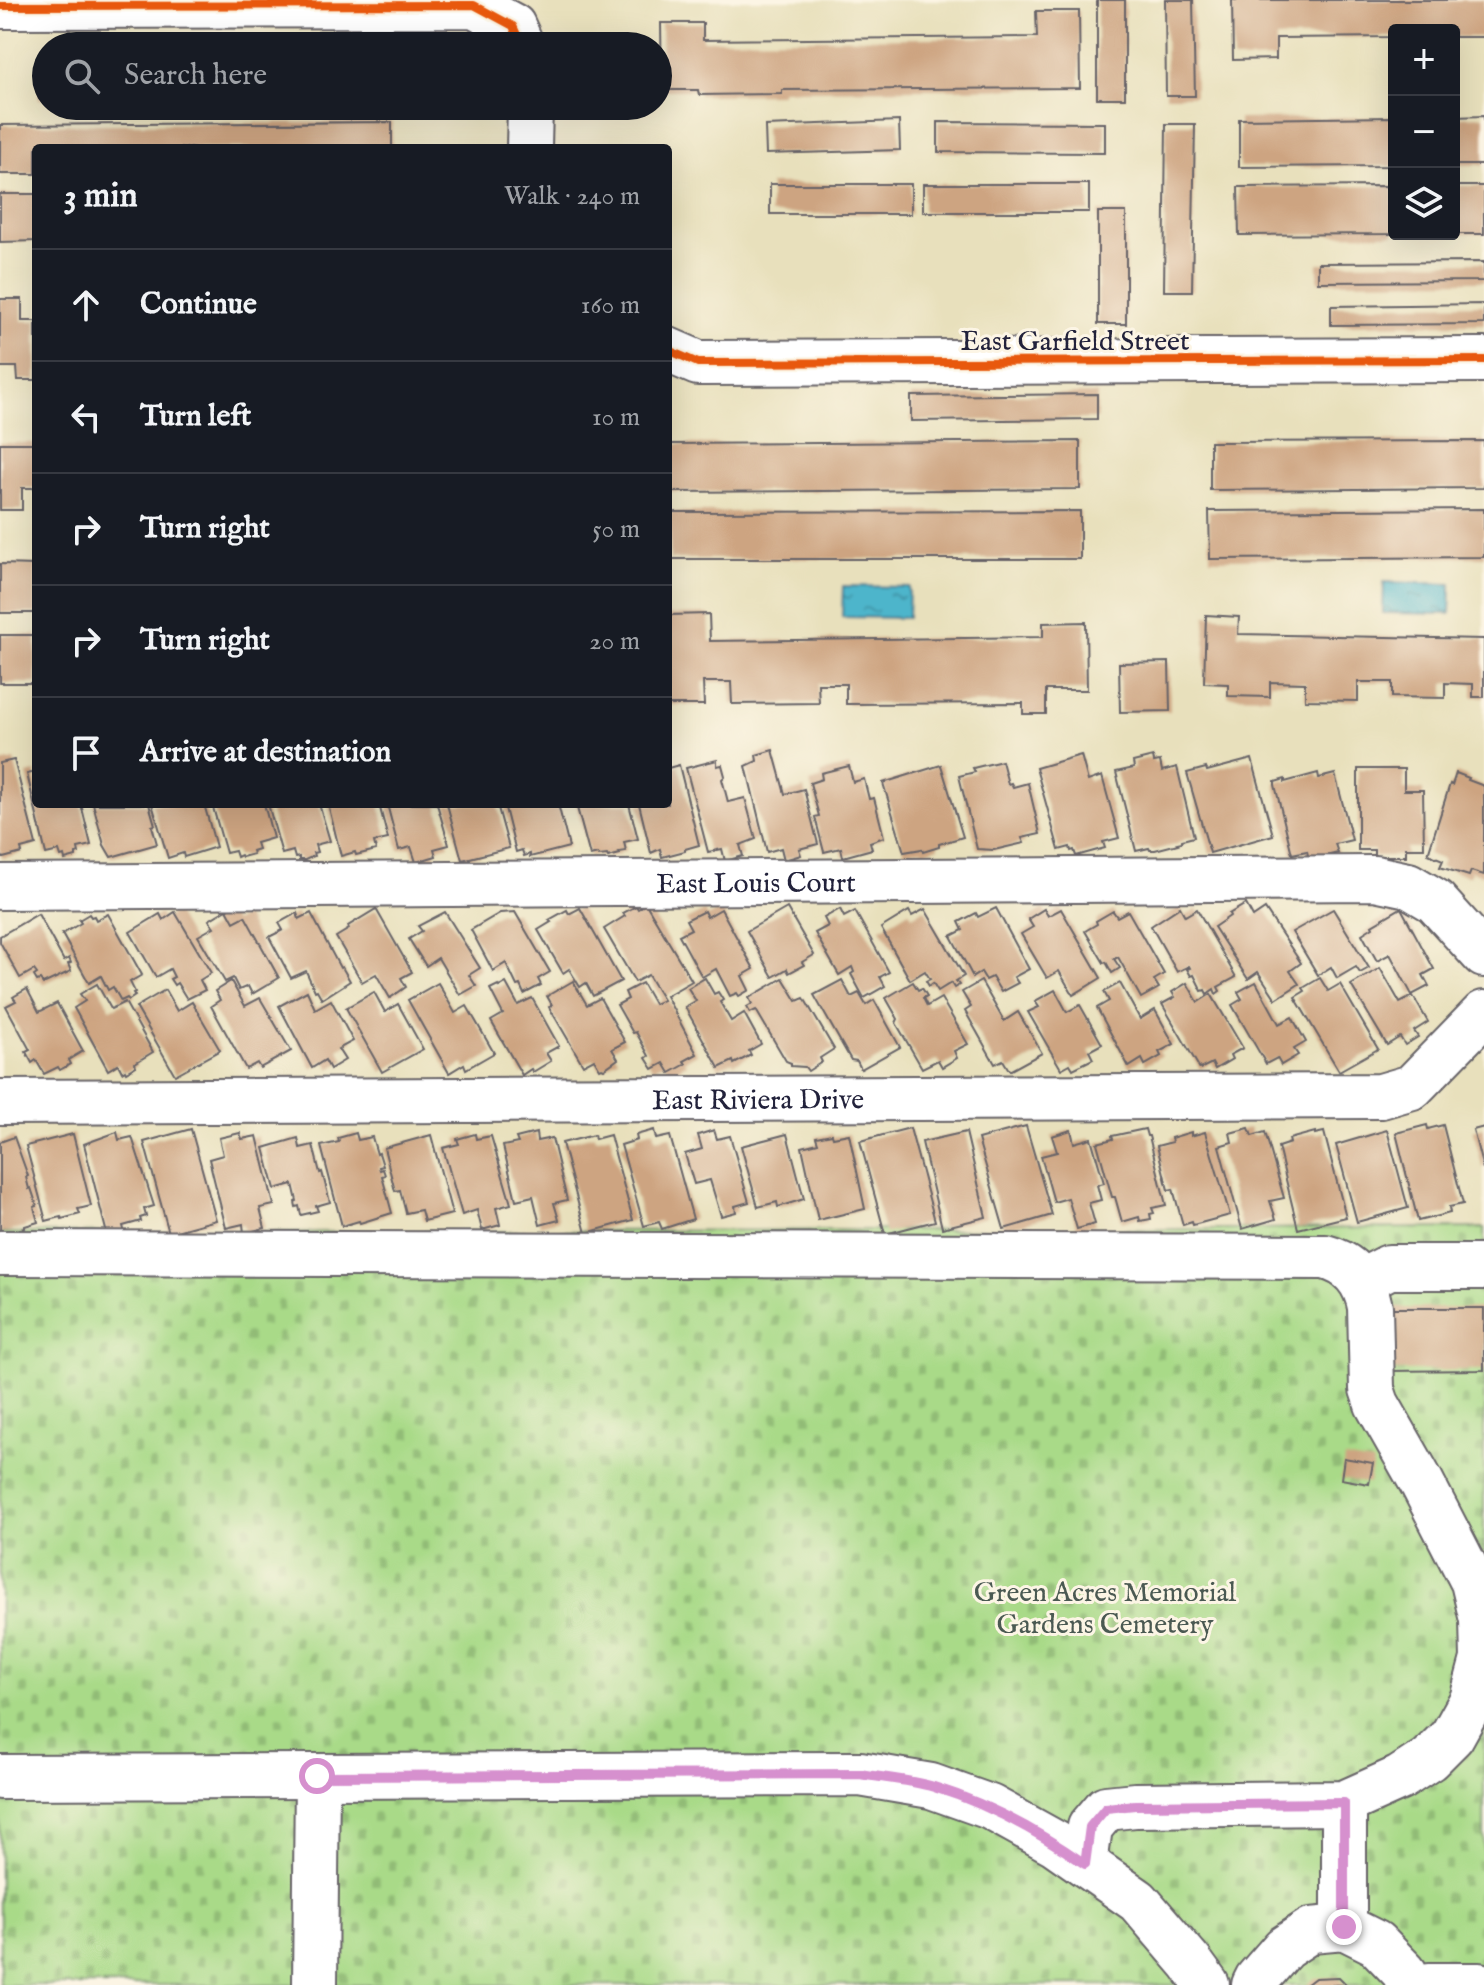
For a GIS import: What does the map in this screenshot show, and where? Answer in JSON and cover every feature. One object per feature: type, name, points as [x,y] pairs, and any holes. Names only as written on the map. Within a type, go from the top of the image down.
[{"type":"street","points":[[0,6],[474,5],[513,26],[516,32]]},
{"type":"street","points":[[529,144],[530,120]]},
{"type":"street","name":"East Garfield Street","points":[[672,352],[698,363],[1484,360]]},
{"type":"street","name":"East Louis Court","points":[[0,887],[1375,878],[1408,885],[1435,901],[1484,955]]},
{"type":"street","name":"East Riviera Drive","points":[[0,1102],[1381,1096],[1412,1087],[1484,1013]]},
{"type":"street","points":[[0,1253],[1325,1257],[1346,1265],[1362,1281],[1370,1307],[1372,1389],[1377,1404],[1473,1582],[1482,1620],[1483,1659],[1472,1700],[1452,1736],[1429,1759],[1400,1778],[1344,1803],[1106,1808],[1090,1827],[1085,1864]]},
{"type":"street","points":[[1362,1281],[1389,1267],[1484,1267]]},
{"type":"street","points":[[0,1777],[860,1774],[931,1786],[990,1807],[1055,1843],[1138,1901],[1207,1985]]},
{"type":"street","points":[[315,1985],[317,1776]]},
{"type":"street","points":[[1344,1803],[1344,1927]]},
{"type":"street","points":[[1254,1985],[1284,1948],[1311,1930],[1344,1927],[1376,1943],[1405,1973],[1408,1985]]},
{"type":"street","points":[[1429,1985],[1480,1985]]},
{"type":"green space","name":"Green Acres Memorial Gardens Cemetery","points":[[1484,1228],[1484,1985],[0,1985],[0,1233]]},
{"type":"water","points":[[1384,582],[1451,584],[1450,614],[1383,613]]},
{"type":"water","points":[[843,586],[909,587],[908,618],[842,617]]},
{"type":"building","points":[[1097,0],[1125,0],[1125,98],[1097,98]]},
{"type":"building","points":[[1165,0],[1193,0],[1195,96],[1166,96]]},
{"type":"building","points":[[1232,0],[1484,0],[1484,37],[1460,37],[1460,24],[1388,24],[1388,37],[1276,38],[1276,59],[1233,60]]},
{"type":"building","points":[[1036,11],[1079,11],[1080,88],[782,90],[782,94],[699,95],[698,90],[672,90],[672,32],[661,32],[661,23],[703,23],[703,40],[1037,37]]},
{"type":"building","points":[[1484,116],[1484,165],[1460,165],[1460,117]]},
{"type":"building","points":[[1388,117],[1388,166],[1239,167],[1239,119]]},
{"type":"building","points":[[899,121],[900,150],[766,154],[765,126]]},
{"type":"building","points":[[392,122],[392,144],[32,144],[32,174],[0,174],[0,125]]},
{"type":"building","points":[[938,122],[1105,123],[1105,153],[938,152]]},
{"type":"building","points":[[1166,124],[1195,124],[1192,291],[1164,291]]},
{"type":"building","points":[[770,184],[911,184],[911,214],[770,214]]},
{"type":"building","points":[[923,184],[1089,184],[1089,212],[923,212]]},
{"type":"building","points":[[1388,186],[1388,234],[1239,235],[1238,187]]},
{"type":"building","points":[[1460,186],[1484,186],[1484,234],[1460,234]]},
{"type":"building","points":[[0,194],[32,194],[32,241],[0,242]]},
{"type":"building","points":[[1098,212],[1126,212],[1126,324],[1098,324]]},
{"type":"building","points":[[1484,262],[1484,281],[1318,282],[1318,263]]},
{"type":"building","points":[[0,299],[22,299],[22,321],[32,321],[32,380],[18,380],[17,367],[0,367]]},
{"type":"building","points":[[1484,304],[1484,324],[1331,325],[1331,306]]},
{"type":"building","points":[[1097,394],[1097,419],[911,421],[911,396]]},
{"type":"building","points":[[1080,441],[1080,489],[672,492],[672,444]]},
{"type":"building","points":[[1484,441],[1484,488],[1210,490],[1210,442]]},
{"type":"building","points":[[0,443],[32,443],[32,488],[22,488],[22,510],[0,510]]},
{"type":"building","points":[[1484,509],[1484,557],[1210,559],[1209,511]]},
{"type":"building","points":[[1080,511],[1080,559],[672,559],[672,512]]},
{"type":"building","points":[[0,564],[32,565],[32,613],[0,613]]},
{"type":"building","points":[[709,614],[710,641],[1043,637],[1043,623],[1086,622],[1087,690],[1046,690],[1046,714],[1023,714],[1023,703],[846,704],[846,684],[818,684],[819,703],[732,704],[731,682],[703,682],[704,705],[672,705],[672,615]]},
{"type":"building","points":[[1206,615],[1239,617],[1238,634],[1484,639],[1484,697],[1473,697],[1473,684],[1445,683],[1445,698],[1392,697],[1392,682],[1358,682],[1358,701],[1305,700],[1305,683],[1270,682],[1270,697],[1228,696],[1228,684],[1204,683]]},
{"type":"building","points":[[0,635],[32,635],[32,683],[0,683]]},
{"type":"building","points":[[1169,662],[1170,711],[1120,712],[1119,663]]},
{"type":"building","points":[[773,750],[785,794],[804,789],[818,844],[799,849],[801,855],[784,860],[781,848],[767,852],[746,766],[757,761],[756,755]]},
{"type":"building","points":[[1081,755],[1088,781],[1102,776],[1119,838],[1103,842],[1105,848],[1076,856],[1070,847],[1059,850],[1036,768]]},
{"type":"building","points":[[1153,757],[1154,762],[1160,761],[1162,771],[1177,767],[1194,837],[1155,850],[1136,851],[1116,772],[1134,768],[1133,762]]},
{"type":"building","points":[[1252,759],[1273,835],[1210,853],[1187,773]]},
{"type":"building","points":[[14,760],[36,845],[3,858],[0,853],[0,763]]},
{"type":"building","points":[[717,760],[717,766],[722,765],[725,776],[722,779],[728,802],[745,798],[756,839],[740,845],[743,856],[725,861],[722,849],[708,852],[686,768]]},
{"type":"building","points":[[1002,761],[1008,784],[1011,783],[1013,787],[1028,783],[1040,834],[1022,838],[1024,843],[994,850],[977,849],[959,776],[975,772],[973,768]]},
{"type":"building","points":[[679,765],[699,845],[662,857],[660,849],[651,853],[640,808],[672,808],[672,767]]},
{"type":"building","points":[[941,765],[963,837],[923,852],[922,849],[904,852],[883,783]]},
{"type":"building","points":[[849,766],[853,782],[864,779],[869,799],[874,798],[884,837],[870,842],[872,849],[843,857],[841,848],[824,852],[810,783],[822,779],[821,773]]},
{"type":"building","points":[[1358,769],[1404,769],[1404,790],[1423,790],[1424,848],[1406,848],[1406,856],[1374,856],[1374,850],[1358,850]]},
{"type":"building","points":[[32,773],[32,795],[27,774]]},
{"type":"building","points":[[1318,773],[1319,778],[1335,774],[1352,840],[1335,844],[1338,853],[1309,860],[1307,851],[1292,854],[1275,782]]},
{"type":"building","points":[[1456,773],[1484,786],[1484,875],[1471,871],[1469,876],[1440,867],[1443,860],[1428,854]]},
{"type":"building","points":[[35,808],[82,808],[91,845],[78,848],[76,857],[65,860],[59,851],[46,854]]},
{"type":"building","points":[[94,808],[150,808],[157,844],[111,857],[104,845]]},
{"type":"building","points":[[153,808],[205,808],[216,847],[184,857],[183,853],[168,858]]},
{"type":"building","points":[[213,808],[265,808],[273,838],[256,843],[258,849],[252,851],[253,854],[237,857],[235,851],[226,853]]},
{"type":"building","points":[[269,808],[320,808],[330,841],[315,845],[317,852],[305,860],[295,858],[293,851],[282,854]]},
{"type":"building","points":[[329,808],[380,808],[388,839],[374,842],[376,850],[341,856]]},
{"type":"building","points":[[388,808],[438,808],[449,845],[434,849],[436,856],[416,862],[411,847],[399,850]]},
{"type":"building","points":[[448,808],[498,808],[509,848],[462,860]]},
{"type":"building","points":[[505,808],[559,808],[569,847],[530,857],[530,854],[524,856],[522,850],[516,852]]},
{"type":"building","points":[[577,808],[630,808],[638,839],[624,842],[626,851],[620,854],[590,856]]},
{"type":"building","points":[[646,904],[692,981],[666,996],[697,1054],[670,1073],[664,1063],[653,1069],[636,1032],[633,1033],[617,1005],[628,999],[625,992],[642,983],[654,1004],[663,1000],[648,975],[635,982],[604,929],[625,916],[623,913]]},
{"type":"building","points":[[1246,904],[1253,917],[1265,909],[1301,963],[1290,971],[1299,984],[1276,999],[1258,972],[1248,979],[1214,927]]},
{"type":"building","points":[[1180,907],[1185,916],[1197,909],[1236,977],[1218,987],[1220,991],[1216,994],[1214,989],[1207,994],[1205,990],[1202,991],[1194,975],[1191,976],[1187,969],[1189,966],[1177,972],[1151,926]]},
{"type":"building","points":[[580,908],[621,981],[593,996],[586,983],[580,987],[569,969],[563,973],[538,930],[567,910],[569,914]]},
{"type":"building","points":[[787,908],[814,955],[802,962],[804,965],[789,973],[787,969],[773,977],[747,931]]},
{"type":"building","points":[[996,908],[1029,969],[1014,977],[1018,983],[1001,992],[992,977],[986,980],[981,972],[973,977],[951,936],[963,930],[959,922],[976,913],[978,917]]},
{"type":"building","points":[[1401,908],[1434,969],[1423,975],[1429,986],[1412,995],[1390,954],[1377,961],[1362,934]]},
{"type":"building","points":[[227,909],[234,922],[245,916],[279,978],[252,994],[248,986],[239,990],[233,978],[225,982],[198,936],[214,927],[209,920]]},
{"type":"building","points":[[376,909],[412,972],[401,978],[406,987],[390,998],[376,974],[362,982],[336,937]]},
{"type":"building","points":[[721,909],[754,969],[742,976],[749,990],[739,996],[737,993],[730,996],[716,969],[702,977],[679,935],[691,929],[686,920],[704,911],[707,917]]},
{"type":"building","points":[[840,909],[844,917],[855,911],[889,972],[880,977],[885,986],[864,998],[851,974],[854,972],[852,967],[839,975],[815,933],[828,926],[824,918]]},
{"type":"building","points":[[925,909],[964,976],[956,981],[959,985],[954,988],[951,983],[938,991],[933,983],[929,986],[926,981],[930,979],[925,971],[910,980],[881,928],[909,911],[912,916]]},
{"type":"building","points":[[1044,909],[1048,916],[1061,909],[1101,978],[1073,995],[1059,971],[1047,978],[1021,934],[1033,927],[1028,919]]},
{"type":"building","points":[[1333,909],[1369,968],[1360,973],[1356,967],[1337,978],[1331,967],[1318,975],[1292,932]]},
{"type":"building","points":[[1113,911],[1117,917],[1128,911],[1164,974],[1154,980],[1159,988],[1141,998],[1118,957],[1114,959],[1120,968],[1112,973],[1085,931]]},
{"type":"building","points":[[175,912],[211,973],[200,980],[205,990],[187,999],[177,983],[174,985],[170,979],[174,977],[170,969],[156,977],[130,932],[160,914],[163,920]]},
{"type":"building","points":[[445,912],[480,968],[469,975],[476,986],[460,995],[438,958],[426,966],[409,939],[422,931],[418,926]]},
{"type":"building","points":[[515,912],[550,972],[538,979],[541,985],[524,994],[506,963],[493,971],[471,930],[500,913]]},
{"type":"building","points":[[297,913],[299,919],[311,913],[350,981],[322,999],[306,971],[291,978],[269,937],[283,930],[279,923]]},
{"type":"building","points":[[38,914],[64,961],[69,958],[71,963],[68,964],[71,971],[43,984],[37,981],[34,970],[20,978],[0,942],[0,936]]},
{"type":"building","points":[[89,914],[96,920],[108,914],[142,975],[130,982],[135,996],[129,1000],[121,1001],[113,987],[108,990],[101,976],[89,983],[62,934],[81,923],[79,920]]},
{"type":"building","points":[[1380,968],[1400,1003],[1413,996],[1428,1022],[1414,1031],[1418,1037],[1405,1045],[1400,1037],[1387,1045],[1351,985]]},
{"type":"building","points":[[705,978],[714,994],[718,992],[723,1000],[720,1002],[731,1021],[744,1013],[761,1044],[749,1051],[751,1055],[719,1068],[685,1007],[696,1001],[688,988]]},
{"type":"building","points":[[783,978],[797,1001],[804,998],[834,1049],[808,1071],[805,1067],[791,1066],[786,1061],[756,1010],[750,1013],[747,1007],[752,1004],[749,998]]},
{"type":"building","points":[[1320,978],[1328,991],[1340,984],[1378,1049],[1339,1071],[1295,997]]},
{"type":"building","points":[[842,980],[851,997],[859,993],[866,1005],[874,1000],[900,1047],[861,1069],[857,1061],[851,1060],[814,995]]},
{"type":"building","points":[[231,981],[245,1006],[260,998],[291,1051],[260,1068],[257,1063],[246,1069],[211,1006],[220,1000],[215,991]]},
{"type":"building","points":[[573,981],[587,1005],[600,998],[625,1042],[612,1049],[618,1059],[604,1069],[600,1069],[594,1059],[583,1065],[549,1007],[552,1005],[547,996]]},
{"type":"building","points":[[981,981],[1004,1021],[1018,1012],[1042,1053],[1011,1070],[1003,1060],[995,1064],[965,1011],[971,1007],[962,992]]},
{"type":"building","points":[[913,982],[927,996],[923,998],[927,1006],[941,998],[968,1044],[954,1051],[957,1058],[942,1067],[938,1060],[922,1068],[896,1023],[898,1019],[886,998]]},
{"type":"building","points":[[1256,982],[1279,1024],[1292,1017],[1306,1042],[1294,1049],[1298,1055],[1281,1065],[1277,1058],[1266,1064],[1232,1005],[1242,999],[1238,992]]},
{"type":"building","points":[[438,983],[455,1013],[467,1006],[494,1053],[466,1069],[464,1064],[449,1073],[408,1000]]},
{"type":"building","points":[[506,983],[518,1005],[532,998],[559,1046],[546,1053],[551,1061],[522,1075],[491,1021],[503,1014],[490,989]]},
{"type":"building","points":[[1120,983],[1140,1019],[1155,1010],[1174,1044],[1145,1065],[1142,1059],[1129,1067],[1097,1008],[1109,1001],[1104,992]]},
{"type":"building","points":[[1187,983],[1198,1002],[1211,994],[1243,1048],[1215,1069],[1212,1063],[1200,1069],[1162,1004],[1175,997],[1172,992]]},
{"type":"building","points":[[97,984],[111,1009],[125,1002],[153,1052],[126,1072],[122,1072],[118,1064],[108,1070],[74,1008],[85,1001],[80,994]]},
{"type":"building","points":[[27,989],[39,1012],[57,1003],[83,1051],[68,1060],[70,1064],[60,1070],[58,1067],[44,1074],[36,1060],[32,1063],[26,1052],[30,1050],[6,1006],[16,1001],[13,997]]},
{"type":"building","points":[[165,990],[177,1011],[192,1002],[220,1050],[175,1075],[136,1007]]},
{"type":"building","points":[[1055,990],[1067,1012],[1080,1005],[1102,1044],[1089,1051],[1093,1059],[1073,1069],[1070,1064],[1061,1069],[1028,1012],[1039,1007],[1035,1001]]},
{"type":"building","points":[[307,991],[315,1009],[331,1000],[353,1041],[338,1049],[345,1060],[330,1069],[325,1060],[312,1068],[279,1006]]},
{"type":"building","points":[[374,992],[385,1012],[398,1004],[423,1049],[382,1072],[346,1008]]},
{"type":"building","points":[[1427,1125],[1428,1129],[1443,1125],[1463,1204],[1449,1207],[1450,1213],[1418,1221],[1396,1133]]},
{"type":"building","points":[[1026,1126],[1052,1215],[1004,1229],[978,1139]]},
{"type":"building","points":[[1484,1127],[1484,1169],[1483,1169],[1473,1130]]},
{"type":"building","points":[[910,1128],[935,1221],[885,1234],[860,1141]]},
{"type":"building","points":[[1249,1128],[1252,1136],[1265,1132],[1284,1198],[1270,1201],[1276,1219],[1242,1229],[1219,1146],[1232,1142],[1230,1133]]},
{"type":"building","points":[[191,1129],[216,1220],[169,1233],[144,1142]]},
{"type":"building","points":[[1145,1129],[1166,1205],[1152,1208],[1154,1213],[1150,1214],[1151,1219],[1140,1221],[1139,1217],[1122,1222],[1097,1143],[1113,1139],[1112,1136]]},
{"type":"building","points":[[654,1130],[656,1139],[670,1136],[693,1219],[662,1229],[659,1222],[644,1226],[621,1145],[637,1140],[636,1135]]},
{"type":"building","points":[[714,1130],[717,1139],[730,1136],[749,1202],[735,1206],[736,1212],[721,1216],[710,1180],[694,1184],[685,1154],[702,1149],[698,1135]]},
{"type":"building","points":[[1071,1130],[1074,1143],[1091,1138],[1104,1183],[1097,1185],[1101,1200],[1089,1203],[1095,1224],[1077,1229],[1068,1198],[1054,1202],[1041,1156],[1057,1152],[1052,1136]]},
{"type":"building","points":[[1387,1130],[1408,1208],[1357,1222],[1336,1145]]},
{"type":"building","points":[[117,1132],[119,1140],[132,1137],[154,1206],[144,1209],[146,1216],[140,1218],[141,1221],[123,1226],[126,1237],[108,1238],[84,1144]]},
{"type":"building","points":[[966,1132],[986,1217],[942,1228],[922,1142]]},
{"type":"building","points":[[1191,1132],[1191,1136],[1205,1132],[1230,1215],[1183,1225],[1173,1189],[1168,1190],[1157,1146]]},
{"type":"building","points":[[1324,1132],[1346,1217],[1298,1229],[1278,1147],[1290,1143],[1289,1139]]},
{"type":"building","points":[[240,1133],[242,1139],[257,1136],[274,1205],[260,1208],[265,1228],[244,1233],[243,1224],[226,1228],[209,1159],[223,1155],[219,1138]]},
{"type":"building","points":[[356,1133],[358,1140],[372,1137],[383,1166],[379,1167],[385,1175],[382,1176],[392,1213],[342,1226],[321,1146],[339,1142],[338,1138]]},
{"type":"building","points":[[536,1133],[537,1141],[552,1138],[567,1200],[554,1203],[559,1220],[540,1225],[533,1196],[516,1200],[503,1146],[518,1143],[516,1138]]},
{"type":"building","points":[[73,1134],[91,1206],[78,1209],[80,1214],[46,1221],[26,1146]]},
{"type":"building","points":[[475,1134],[476,1139],[491,1136],[511,1204],[496,1208],[500,1225],[482,1230],[477,1210],[462,1215],[443,1148],[459,1144],[457,1139]]},
{"type":"building","points":[[787,1134],[804,1199],[778,1207],[777,1202],[758,1207],[741,1146]]},
{"type":"building","points":[[832,1134],[833,1137],[849,1134],[865,1209],[818,1220],[802,1147],[818,1143],[816,1137]]},
{"type":"building","points":[[431,1135],[452,1214],[424,1221],[421,1210],[406,1213],[400,1190],[395,1191],[384,1148]]},
{"type":"building","points":[[594,1135],[595,1139],[610,1135],[633,1220],[586,1233],[562,1143]]},
{"type":"building","points":[[14,1137],[37,1206],[34,1207],[38,1222],[0,1233],[0,1142]]},
{"type":"building","points":[[298,1138],[300,1148],[313,1145],[330,1202],[316,1206],[318,1211],[301,1215],[299,1206],[296,1207],[293,1184],[275,1189],[264,1148]]},
{"type":"building","points":[[1386,1308],[1484,1308],[1484,1370],[1386,1371]]},
{"type":"building","points":[[1344,1458],[1373,1463],[1369,1484],[1341,1479]]},
{"type":"building","points":[[1339,1977],[1347,1985],[1306,1985],[1315,1978]]},
{"type":"cycle path","points":[[0,6],[474,5],[513,26],[516,32]]},
{"type":"cycle path","points":[[672,352],[698,363],[1484,360]]},
{"type":"route","points":[[317,1776],[860,1774],[931,1786],[990,1807],[1055,1843],[1085,1864],[1090,1827],[1106,1808],[1344,1803],[1344,1927]]}]
